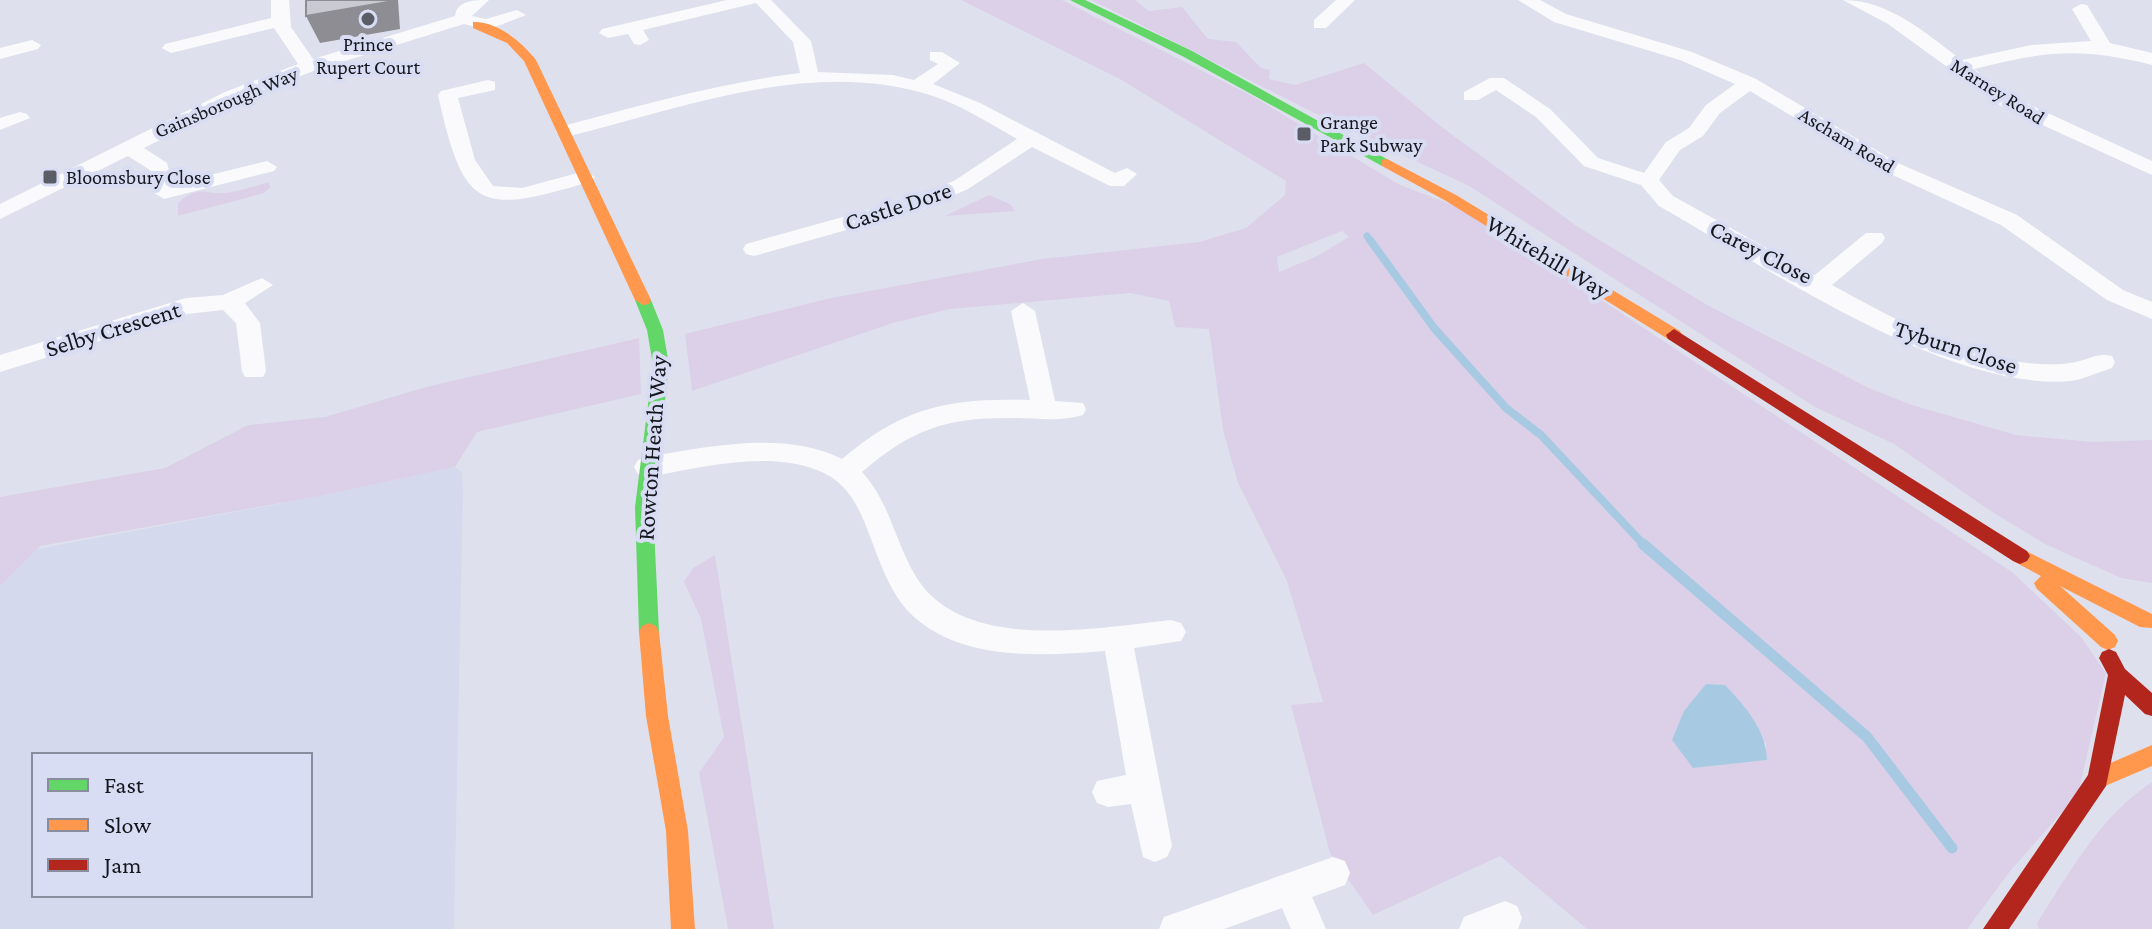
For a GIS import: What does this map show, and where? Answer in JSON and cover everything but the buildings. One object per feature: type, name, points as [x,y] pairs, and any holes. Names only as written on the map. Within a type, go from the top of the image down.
[{"type":"main road","name":"Whitehill Way","points":[[1076,0],[1224,73],[1451,198],[1640,313],[2002,547],[2150,621]]},
{"type":"main road","points":[[470,22],[519,46]]},
{"type":"main road","name":"Rowton Heath Way","points":[[519,46],[530,60],[566,131],[585,177],[632,271],[660,347],[661,365],[644,507],[650,649],[677,831],[683,929]]},
{"type":"main road","points":[[1924,495],[2127,590]]},
{"type":"main road","name":"Whitehill Way","points":[[2002,547],[2108,641]]},
{"type":"main road","points":[[2150,621],[2122,624],[2112,631],[2108,641],[2108,657],[2118,675],[2152,707]]},
{"type":"main road","points":[[1995,929],[2098,779],[2118,675]]},
{"type":"main road","points":[[2098,779],[2152,755]]},
{"type":"street","points":[[280,0],[279,21],[290,42],[309,66]]},
{"type":"street","points":[[470,22],[464,10],[480,0]]},
{"type":"street","points":[[608,33],[637,34],[749,0]]},
{"type":"street","points":[[762,0],[769,12],[802,37],[810,54],[809,80]]},
{"type":"street","points":[[1320,24],[1346,0]]},
{"type":"street","name":"Ascham Road","points":[[1527,0],[1560,18],[1686,56],[1749,83],[1907,175],[2009,220],[2115,295],[2152,311]]},
{"type":"street","name":"Marney Road","points":[[1852,0],[1894,20],[2019,108],[2152,169]]},
{"type":"street","name":"Gainsborough Way","points":[[0,212],[212,104],[309,66],[470,22],[502,23],[522,4]]},
{"type":"street","name":"Rowton Heath Way","points":[[519,46],[522,4]]},
{"type":"street","points":[[2081,9],[2102,44]]},
{"type":"street","points":[[171,48],[279,21]]},
{"type":"street","points":[[1957,67],[2057,46],[2102,44],[2152,59]]},
{"type":"street","points":[[0,54],[32,45]]},
{"type":"street","points":[[918,86],[944,60],[971,73]]},
{"type":"street","name":"Carey Close","points":[[1471,96],[1502,78],[1549,118],[1591,162],[1648,181],[1666,201],[1817,286],[1874,238]]},
{"type":"street","points":[[566,131],[747,86],[809,80],[868,80],[918,86],[958,99],[1117,182],[1127,174]]},
{"type":"street","points":[[1648,181],[1673,146],[1696,132],[1713,109],[1749,83]]},
{"type":"street","points":[[488,86],[448,95],[471,173],[481,190],[491,196],[516,197],[585,177]]},
{"type":"street","points":[[0,124],[20,118]]},
{"type":"street","name":"Castle Dore","points":[[754,249],[918,203],[961,185],[1031,139]]},
{"type":"street","points":[[127,146],[160,167],[164,202],[267,167]]},
{"type":"street","name":"Selby Crescent","points":[[0,364],[186,306],[227,302],[262,285]]},
{"type":"street","name":"Tyburn Close","points":[[1817,286],[1903,333],[1972,357],[2007,366],[2058,373],[2075,372],[2103,362]]},
{"type":"street","points":[[227,302],[242,311],[248,323],[254,371]]},
{"type":"street","points":[[1023,311],[1045,410]]},
{"type":"street","points":[[844,472],[907,425],[931,417],[984,410],[1074,409]]},
{"type":"street","points":[[647,467],[774,454],[806,458],[844,472],[864,492],[909,590],[920,604],[942,621],[970,633],[1013,640],[1117,638],[1171,632]]},
{"type":"street","points":[[1117,638],[1155,846]]},
{"type":"street","points":[[1108,792],[1144,788]]},
{"type":"street","points":[[1176,929],[1333,873]]},
{"type":"street","points":[[1290,888],[1309,929]]},
{"type":"shaded area","points":[[961,0],[1062,0],[1254,97],[1400,185],[1464,209],[2012,572],[2081,637],[2106,673],[2078,794],[2011,870],[1967,929],[1587,929],[1500,856],[1373,915],[1330,853],[1291,705],[1323,702],[1287,581],[1238,483],[1223,430],[1209,329],[1175,327],[1169,301],[1130,293],[950,309],[893,323],[692,391],[685,334],[826,299],[1042,259],[1199,242],[1246,228],[1285,195],[1286,181],[1120,79]],"holes":[[[1342,231],[1349,237],[1315,257],[1279,272],[1277,257]],[[1766,742],[1766,760],[1693,768]]]},
{"type":"shaded area","points":[[1092,0],[1135,0],[1149,11],[1182,7],[1208,39],[1236,42],[1261,68],[1270,70],[1269,79],[1295,85],[1364,63],[1443,128],[1578,227],[1709,306],[1871,389],[1912,405],[2016,435],[2093,442],[2152,440],[2152,583],[2121,578],[2045,544],[1989,510],[1894,444],[1815,407],[1469,186],[1330,121]]},
{"type":"shaded area","points":[[269,182],[270,188],[264,193],[178,216],[178,203],[197,192],[225,193]]},
{"type":"shaded area","points":[[989,195],[1010,204],[1015,211],[945,216]]},
{"type":"shaded area","points":[[639,338],[641,394],[477,432],[455,467],[320,496],[40,546],[0,586],[0,497],[165,468],[248,425],[325,417],[426,387]]},
{"type":"shaded area","points":[[455,467],[462,472],[454,929],[0,929],[0,556],[320,496]]},
{"type":"shaded area","points":[[715,555],[774,929],[728,929],[699,773],[724,737],[701,619],[684,582],[693,568]]},
{"type":"shaded area","points":[[1706,684],[1725,685],[1740,701],[1759,729],[1767,760],[1693,768],[1672,740],[1684,711]]},
{"type":"shaded area","points":[[2152,782],[2152,929],[2039,929],[2037,923],[2087,846],[2117,811]]},
{"type":"waterway","points":[[1367,236],[1371,242]]},
{"type":"waterway","points":[[1370,240],[1434,328],[1506,408],[1541,435],[1644,545]]},
{"type":"waterway","points":[[1644,545],[1867,737],[1952,848]]},
{"type":"traffic: fast","points":[[1076,0],[1188,54],[1387,163]]},
{"type":"traffic: fast","points":[[643,300],[655,330],[661,365],[644,507],[649,632]]},
{"type":"traffic: slow","points":[[477,25],[511,40],[530,60],[643,300]]},
{"type":"traffic: slow","points":[[1387,163],[1451,198],[1674,335]]},
{"type":"traffic: slow","points":[[2020,556],[2147,621]]},
{"type":"traffic: slow","points":[[2044,583],[2108,641]]},
{"type":"traffic: slow","points":[[649,632],[657,716],[677,831],[683,929]]},
{"type":"traffic: slow","points":[[2098,779],[2152,755]]},
{"type":"traffic: jam","points":[[1674,335],[2020,556]]},
{"type":"traffic: jam","points":[[2109,658],[2118,675],[2152,707]]},
{"type":"traffic: jam","points":[[1995,929],[2098,779],[2118,675]]},
{"type":"place","name":"Prince Rupert Court","points":[[368,19]]},
{"type":"place","name":"Grange Park Subway","points":[[1304,134]]},
{"type":"place","name":"Bloomsbury Close","points":[[50,177]]}]
